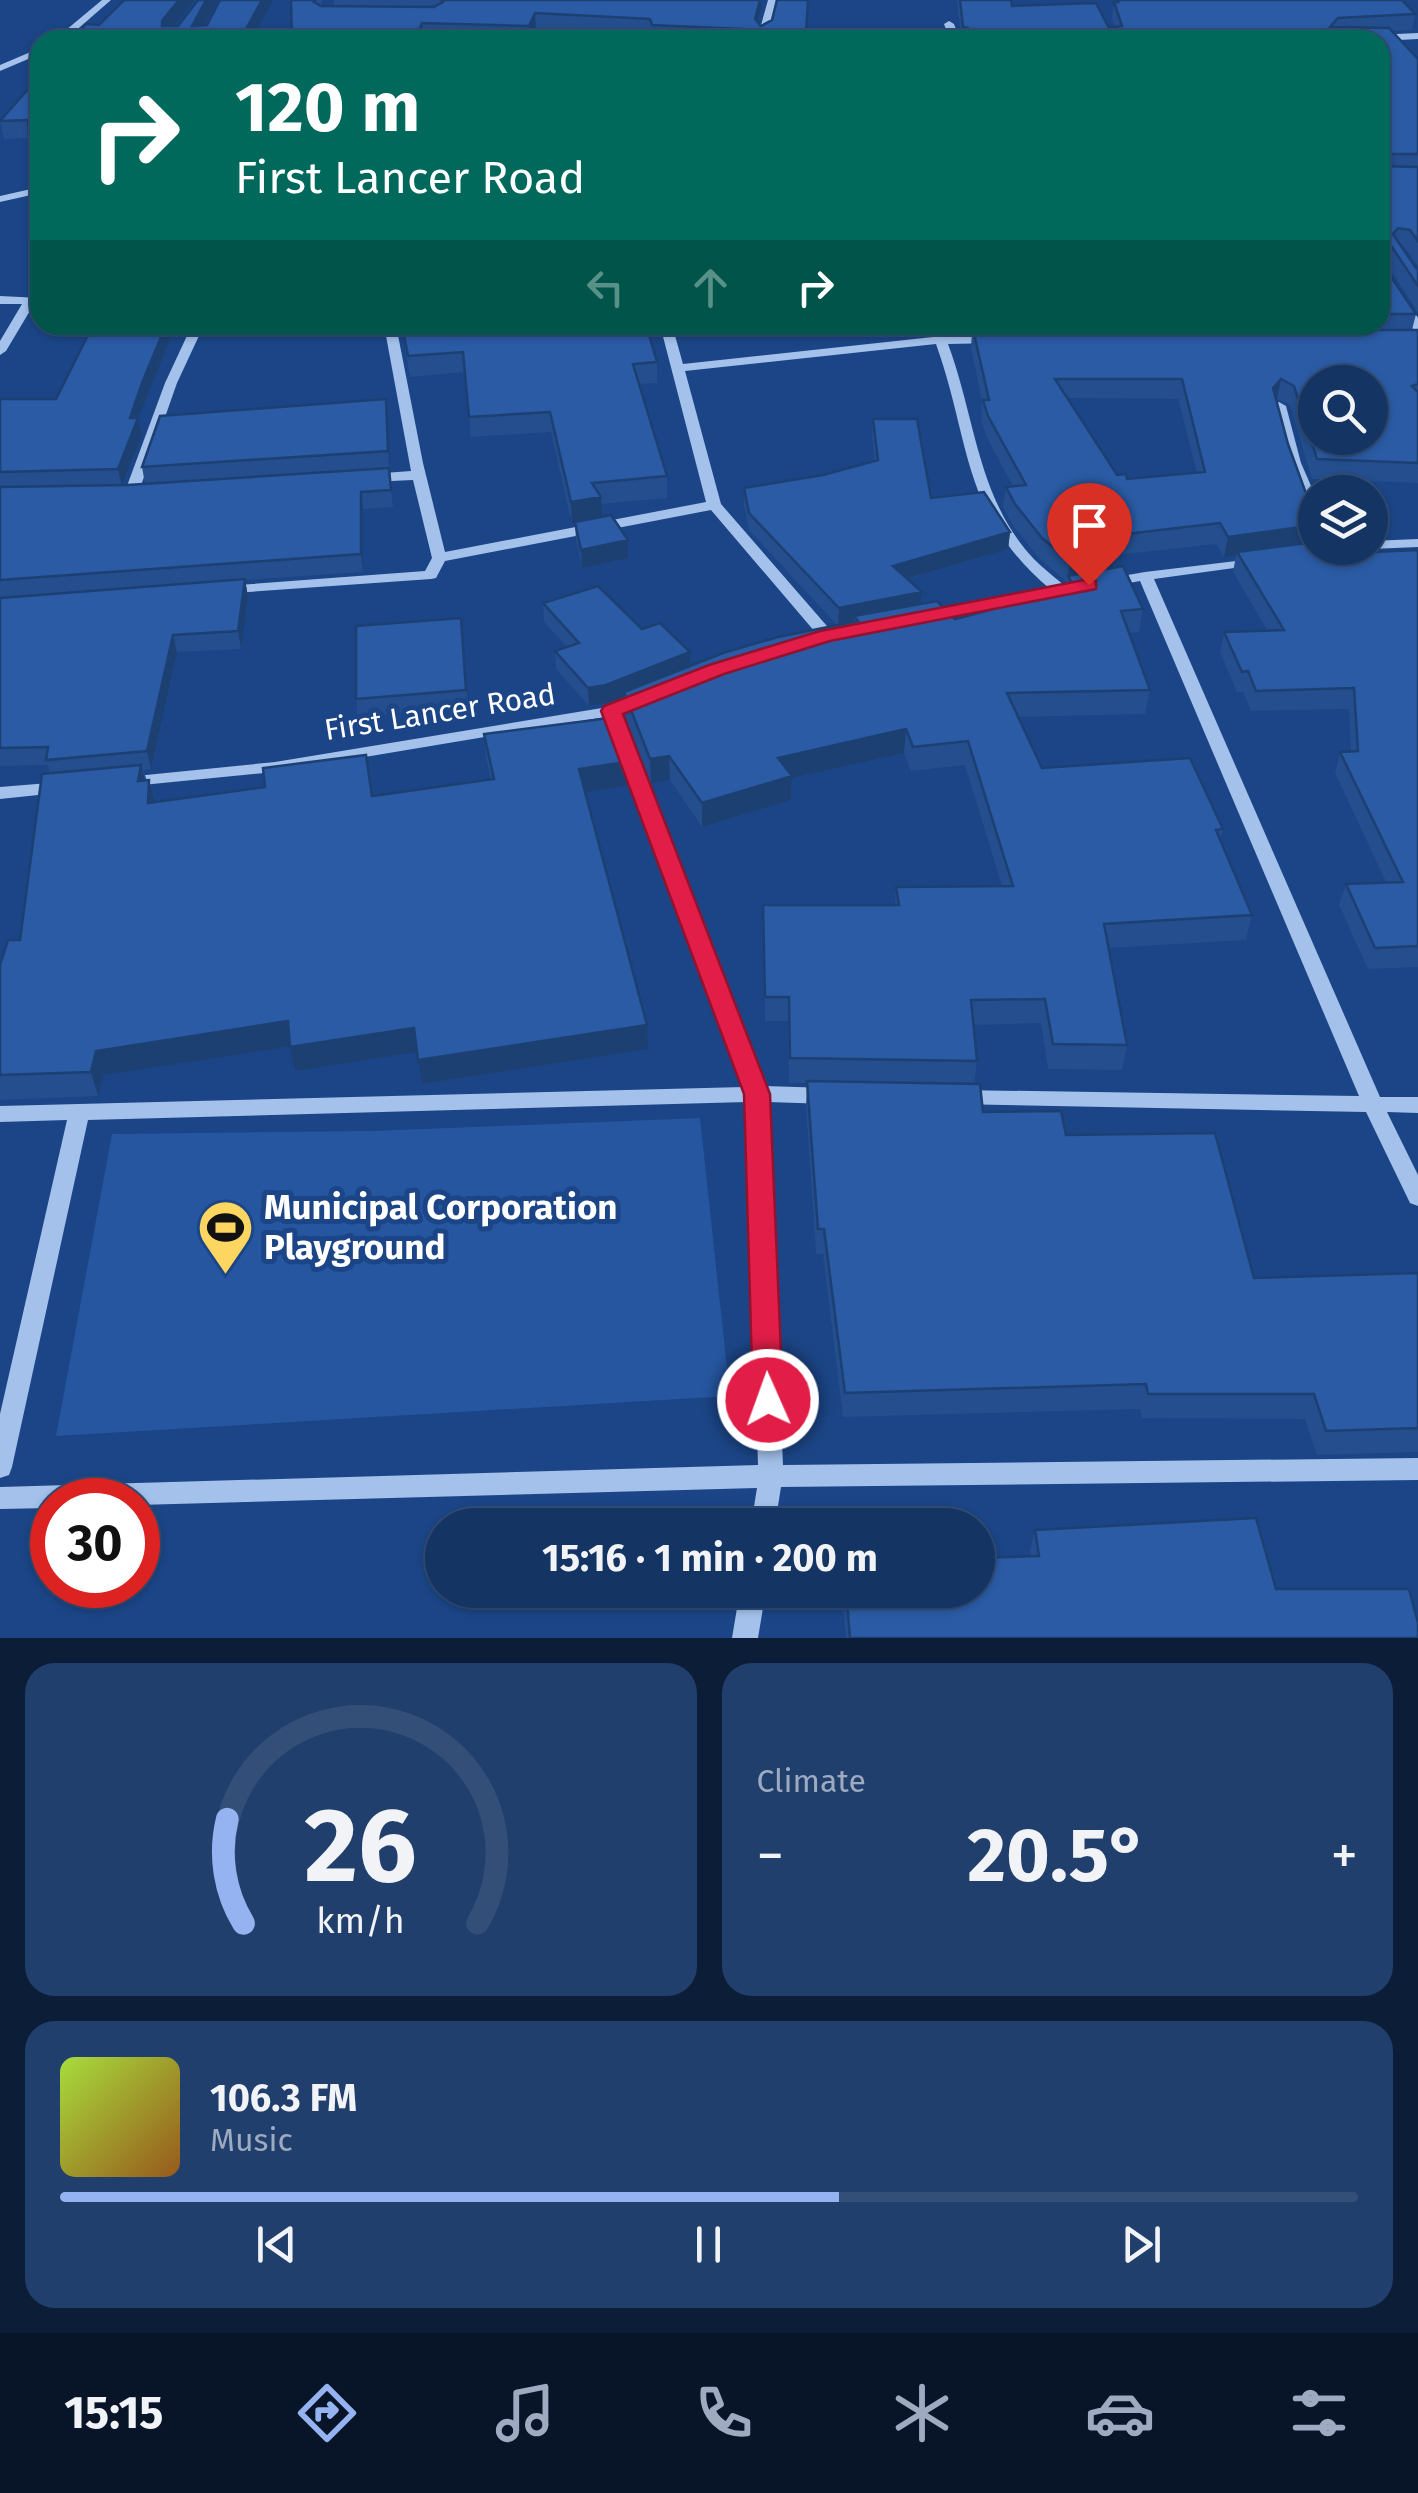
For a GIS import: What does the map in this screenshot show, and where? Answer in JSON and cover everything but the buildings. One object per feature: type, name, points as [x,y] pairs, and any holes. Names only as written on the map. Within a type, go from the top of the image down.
[{"type":"street","points":[[71,30],[107,0]]},
{"type":"street","points":[[764,30],[772,0]]},
{"type":"street","points":[[949,24],[951,30]]},
{"type":"street","points":[[1403,36],[1410,46]]},
{"type":"street","points":[[1390,37],[1418,36]]},
{"type":"street","points":[[0,68],[30,55]]},
{"type":"street","points":[[0,199],[30,192]]},
{"type":"street","points":[[1390,285],[1418,328]]},
{"type":"street","points":[[0,300],[30,301]]},
{"type":"street","points":[[0,352],[30,308]]},
{"type":"street","points":[[131,494],[171,382],[193,335]]},
{"type":"street","points":[[214,592],[431,575],[439,558],[418,474],[392,335]]},
{"type":"street","points":[[669,335],[714,505],[827,636]]},
{"type":"street","points":[[677,368],[916,335]]},
{"type":"street","points":[[939,335],[973,464],[990,508],[1022,556],[1061,590]]},
{"type":"street","points":[[971,335],[1016,339]]},
{"type":"street","points":[[1279,406],[1299,475]]},
{"type":"street","points":[[361,478],[418,474]]},
{"type":"street","points":[[112,494],[150,492]]},
{"type":"street","points":[[439,558],[714,505]]},
{"type":"street","points":[[1388,544],[1418,543]]},
{"type":"street","points":[[905,620],[1061,590],[1279,557]]},
{"type":"street","points":[[1145,576],[1374,1107],[1418,1197]]},
{"type":"street","points":[[808,641],[846,632]]},
{"type":"street","name":"First Lancer Road","points":[[108,784],[276,767],[611,711],[664,690]]},
{"type":"street","points":[[611,711],[757,1094],[771,1476],[766,1508]]},
{"type":"street","points":[[0,792],[72,787]]},
{"type":"street","points":[[0,1114],[757,1094],[856,1096]]},
{"type":"street","points":[[936,1098],[1418,1105]]},
{"type":"street","points":[[0,1467],[79,1113]]},
{"type":"street","points":[[0,1498],[771,1476],[1418,1468]]},
{"type":"street","points":[[745,1638],[750,1608]]},
{"type":"shaded area","points":[[700,1118],[730,1396],[56,1436],[112,1134],[374,1131]]},
{"type":"place","name":"Municipal Corporation Playground","points":[[225,1276]]},
{"type":"route","points":[[768,1400],[757,1094],[611,711],[716,670],[827,636],[1089,585]]}]
